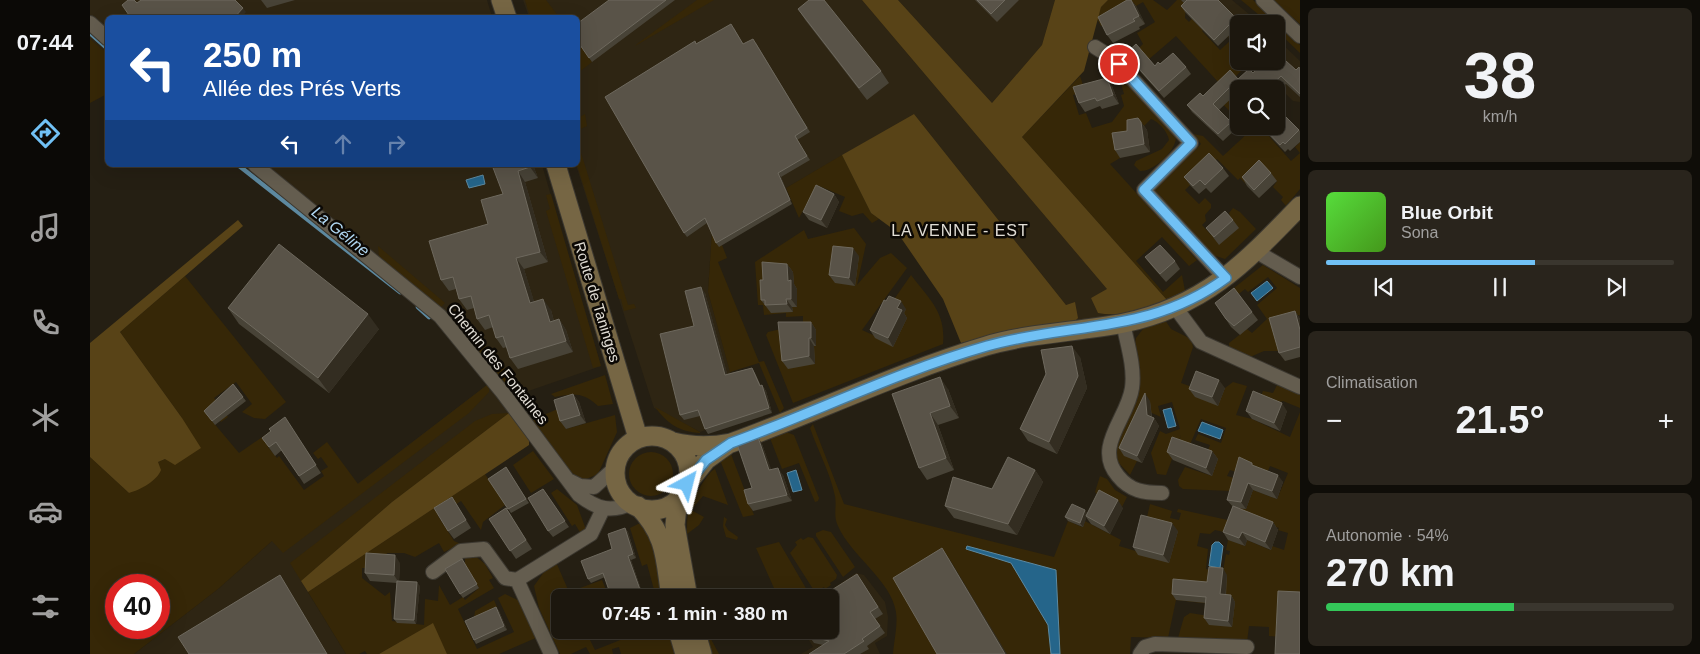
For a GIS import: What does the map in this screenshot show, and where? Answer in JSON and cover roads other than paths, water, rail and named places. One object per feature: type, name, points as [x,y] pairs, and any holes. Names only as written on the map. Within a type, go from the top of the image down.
[{"type":"main road","points":[[501,0],[506,15]]},
{"type":"main road","name":"Route de Taninges","points":[[557,167],[638,438]]},
{"type":"main road","points":[[635,505],[648,509],[659,509],[682,491],[706,460],[731,443],[910,372],[987,346],[1123,323],[1175,307],[1198,296],[1226,278],[1258,250],[1300,206]]},
{"type":"main road","points":[[670,589],[661,538],[654,525],[619,488],[615,468],[621,452],[638,438],[660,437],[673,442],[704,447],[731,443]]},
{"type":"main road","points":[[673,442],[685,458],[688,470],[675,525],[686,589]]},
{"type":"main road","points":[[681,639],[685,654]]},
{"type":"main road","points":[[698,639],[702,654]]},
{"type":"street","points":[[1263,0],[1299,34]]},
{"type":"street","points":[[90,23],[105,36]]},
{"type":"street","points":[[1095,46],[1114,59],[1191,143],[1144,190],[1226,278]]},
{"type":"street","name":"Chemin des Fontaines","points":[[257,167],[422,299],[440,316],[503,393],[580,495],[603,509]]},
{"type":"street","points":[[1258,250],[1264,256],[1300,277]]},
{"type":"street","points":[[1175,307],[1201,342],[1300,387]]},
{"type":"street","points":[[1123,323],[1133,373],[1133,386],[1110,444],[1108,461],[1117,475],[1132,489],[1144,493],[1162,493]]},
{"type":"street","points":[[567,479],[580,486],[594,487],[615,468]]},
{"type":"street","points":[[433,572],[461,551],[484,549],[505,578],[517,580],[591,534],[603,509],[615,510],[635,505]]},
{"type":"street","points":[[517,580],[551,654]]},
{"type":"street","points":[[1140,654],[1145,647],[1155,644],[1247,647]]},
{"type":"water","points":[[483,175],[485,184],[469,188],[466,180]]},
{"type":"water","points":[[1267,281],[1273,288],[1257,301],[1251,293]]},
{"type":"water","points":[[1171,408],[1176,426],[1168,428],[1163,410]]},
{"type":"water","points":[[1202,422],[1223,430],[1220,439],[1198,431]]},
{"type":"water","points":[[796,470],[802,490],[793,492],[787,473]]},
{"type":"water","points":[[1215,542],[1219,542],[1223,546],[1220,568],[1209,566],[1212,545]]},
{"type":"water","points":[[967,546],[1056,570],[1060,654],[1051,654],[1048,625],[1011,563],[966,549]]},
{"type":"waterway","name":"La Géline","points":[[90,33],[105,46]]},
{"type":"waterway","name":"La Géline","points":[[241,167],[400,292]]},
{"type":"waterway","name":"La Géline","points":[[418,307],[429,317]]},
{"type":"district","name":"LA VENNE - EST","points":[[960,230]]}]
